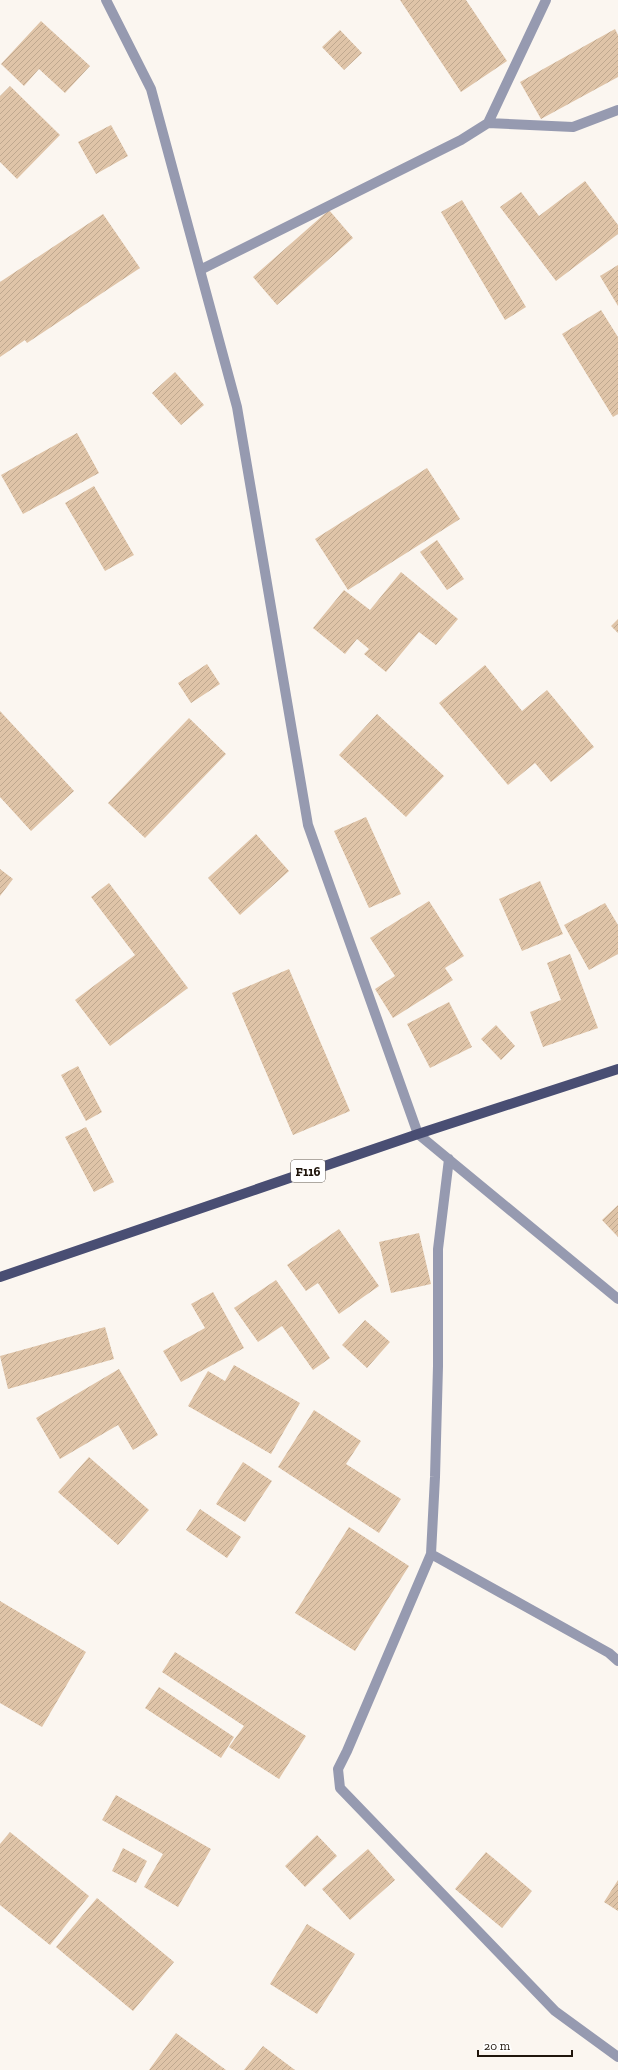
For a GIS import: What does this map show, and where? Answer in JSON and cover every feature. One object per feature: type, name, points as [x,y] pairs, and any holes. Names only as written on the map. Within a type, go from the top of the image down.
[{"type":"main road","name":"F116","points":[[0,1277],[418,1134],[618,1069]]},
{"type":"street","points":[[106,0],[151,89],[238,407],[308,824],[418,1134],[618,1299]]},
{"type":"street","points":[[200,270],[461,140],[488,123],[546,0]]},
{"type":"street","points":[[488,123],[573,127],[618,110]]},
{"type":"street","points":[[448,1159],[438,1249],[438,1366],[431,1554],[338,1769],[340,1788],[555,2011],[618,2057]]},
{"type":"street","points":[[431,1554],[609,1653],[618,1661]]},
{"type":"building","points":[[400,0],[466,0],[507,61],[461,92]]},
{"type":"building","points":[[41,21],[90,66],[65,93],[39,69],[24,86],[1,64]]},
{"type":"building","points":[[615,29],[618,35],[618,77],[541,119],[520,82]]},
{"type":"building","points":[[340,30],[362,53],[344,70],[322,47]]},
{"type":"building","points":[[10,86],[60,135],[17,179],[0,162],[0,96]]},
{"type":"building","points":[[111,125],[128,156],[96,174],[78,142]]},
{"type":"building","points":[[585,181],[618,225],[618,234],[556,281],[500,207],[521,192],[539,216]]},
{"type":"building","points":[[462,200],[526,307],[505,320],[441,212]]},
{"type":"building","points":[[329,210],[353,238],[277,305],[253,277]]},
{"type":"building","points":[[103,214],[140,268],[27,343],[25,340],[0,357],[0,282]]},
{"type":"building","points":[[618,265],[618,306],[600,276]]},
{"type":"building","points":[[601,310],[618,337],[618,414],[613,417],[562,334]]},
{"type":"building","points":[[175,372],[204,405],[181,425],[152,393]]},
{"type":"building","points":[[77,433],[99,473],[23,514],[1,475]]},
{"type":"building","points":[[427,468],[460,519],[348,590],[315,539]]},
{"type":"building","points":[[94,486],[134,555],[105,571],[65,503]]},
{"type":"building","points":[[437,540],[464,579],[447,590],[420,552]]},
{"type":"building","points":[[401,572],[458,619],[436,645],[419,632],[386,672],[364,654],[369,649],[357,639],[345,654],[313,628],[344,590],[370,610]]},
{"type":"building","points":[[618,619],[618,633],[611,626]]},
{"type":"building","points":[[207,664],[220,684],[191,703],[178,683]]},
{"type":"building","points":[[485,665],[522,711],[547,690],[594,747],[551,782],[535,763],[508,785],[439,703]]},
{"type":"building","points":[[0,711],[74,791],[31,831],[0,797]]},
{"type":"building","points":[[377,714],[444,776],[406,817],[339,755]]},
{"type":"building","points":[[189,718],[226,754],[145,838],[108,803]]},
{"type":"building","points":[[366,817],[401,894],[369,908],[334,831]]},
{"type":"building","points":[[256,834],[289,871],[240,915],[208,878]]},
{"type":"building","points":[[0,869],[13,879],[0,896]]},
{"type":"building","points":[[540,881],[563,934],[522,951],[499,899]]},
{"type":"building","points":[[109,883],[188,988],[110,1046],[75,1000],[135,955],[91,897]]},
{"type":"building","points":[[429,901],[464,956],[445,968],[453,980],[393,1018],[375,989],[395,976],[370,938]]},
{"type":"building","points":[[605,903],[618,925],[618,954],[589,970],[564,925]]},
{"type":"building","points":[[570,954],[598,1028],[543,1047],[530,1012],[561,1000],[547,963]]},
{"type":"building","points":[[289,969],[350,1111],[293,1135],[232,993]]},
{"type":"building","points":[[449,1002],[472,1047],[430,1068],[407,1024]]},
{"type":"building","points":[[496,1025],[515,1046],[501,1060],[481,1039]]},
{"type":"building","points":[[78,1066],[102,1112],[86,1121],[61,1075]]},
{"type":"building","points":[[86,1127],[114,1182],[94,1192],[65,1137]]},
{"type":"building","points":[[618,1205],[618,1237],[602,1220]]},
{"type":"building","points":[[339,1229],[379,1286],[339,1314],[318,1283],[306,1291],[287,1265]]},
{"type":"building","points":[[419,1233],[431,1284],[391,1293],[379,1242]]},
{"type":"building","points":[[276,1280],[330,1358],[313,1370],[282,1326],[258,1342],[234,1308]]},
{"type":"building","points":[[213,1292],[244,1348],[181,1382],[163,1351],[205,1328],[191,1304]]},
{"type":"building","points":[[365,1320],[390,1342],[367,1368],[342,1345]]},
{"type":"building","points":[[105,1327],[114,1359],[8,1389],[0,1356]]},
{"type":"building","points":[[234,1365],[300,1403],[271,1454],[188,1406],[208,1371],[225,1381]]},
{"type":"building","points":[[119,1369],[158,1435],[133,1450],[118,1425],[60,1459],[36,1418]]},
{"type":"building","points":[[314,1410],[361,1441],[346,1464],[401,1499],[379,1533],[278,1467]]},
{"type":"building","points":[[89,1457],[149,1510],[118,1545],[58,1492]]},
{"type":"building","points":[[243,1462],[272,1481],[245,1522],[216,1504]]},
{"type":"building","points":[[200,1509],[241,1537],[227,1558],[186,1530]]},
{"type":"building","points":[[349,1527],[409,1566],[355,1651],[295,1613]]},
{"type":"building","points":[[0,1601],[86,1652],[42,1727],[0,1703]]},
{"type":"building","points":[[175,1652],[306,1736],[279,1779],[229,1747],[244,1726],[162,1672]]},
{"type":"building","points":[[159,1687],[234,1737],[221,1758],[145,1708]]},
{"type":"building","points":[[116,1795],[211,1849],[178,1907],[144,1887],[163,1854],[102,1820]]},
{"type":"building","points":[[10,1832],[89,1896],[50,1945],[0,1905],[0,1844]]},
{"type":"building","points":[[317,1835],[337,1856],[305,1887],[285,1866]]},
{"type":"building","points":[[123,1848],[147,1861],[136,1883],[112,1871]]},
{"type":"building","points":[[368,1849],[395,1880],[350,1920],[322,1889]]},
{"type":"building","points":[[486,1852],[532,1891],[502,1928],[455,1889]]},
{"type":"building","points":[[618,1880],[618,1911],[604,1902]]},
{"type":"building","points":[[97,1898],[174,1962],[133,2011],[56,1947]]},
{"type":"building","points":[[307,1924],[355,1954],[317,2014],[270,1984]]},
{"type":"building","points":[[176,2033],[226,2070],[149,2070]]},
{"type":"building","points":[[263,2046],[295,2070],[244,2070]]}]
